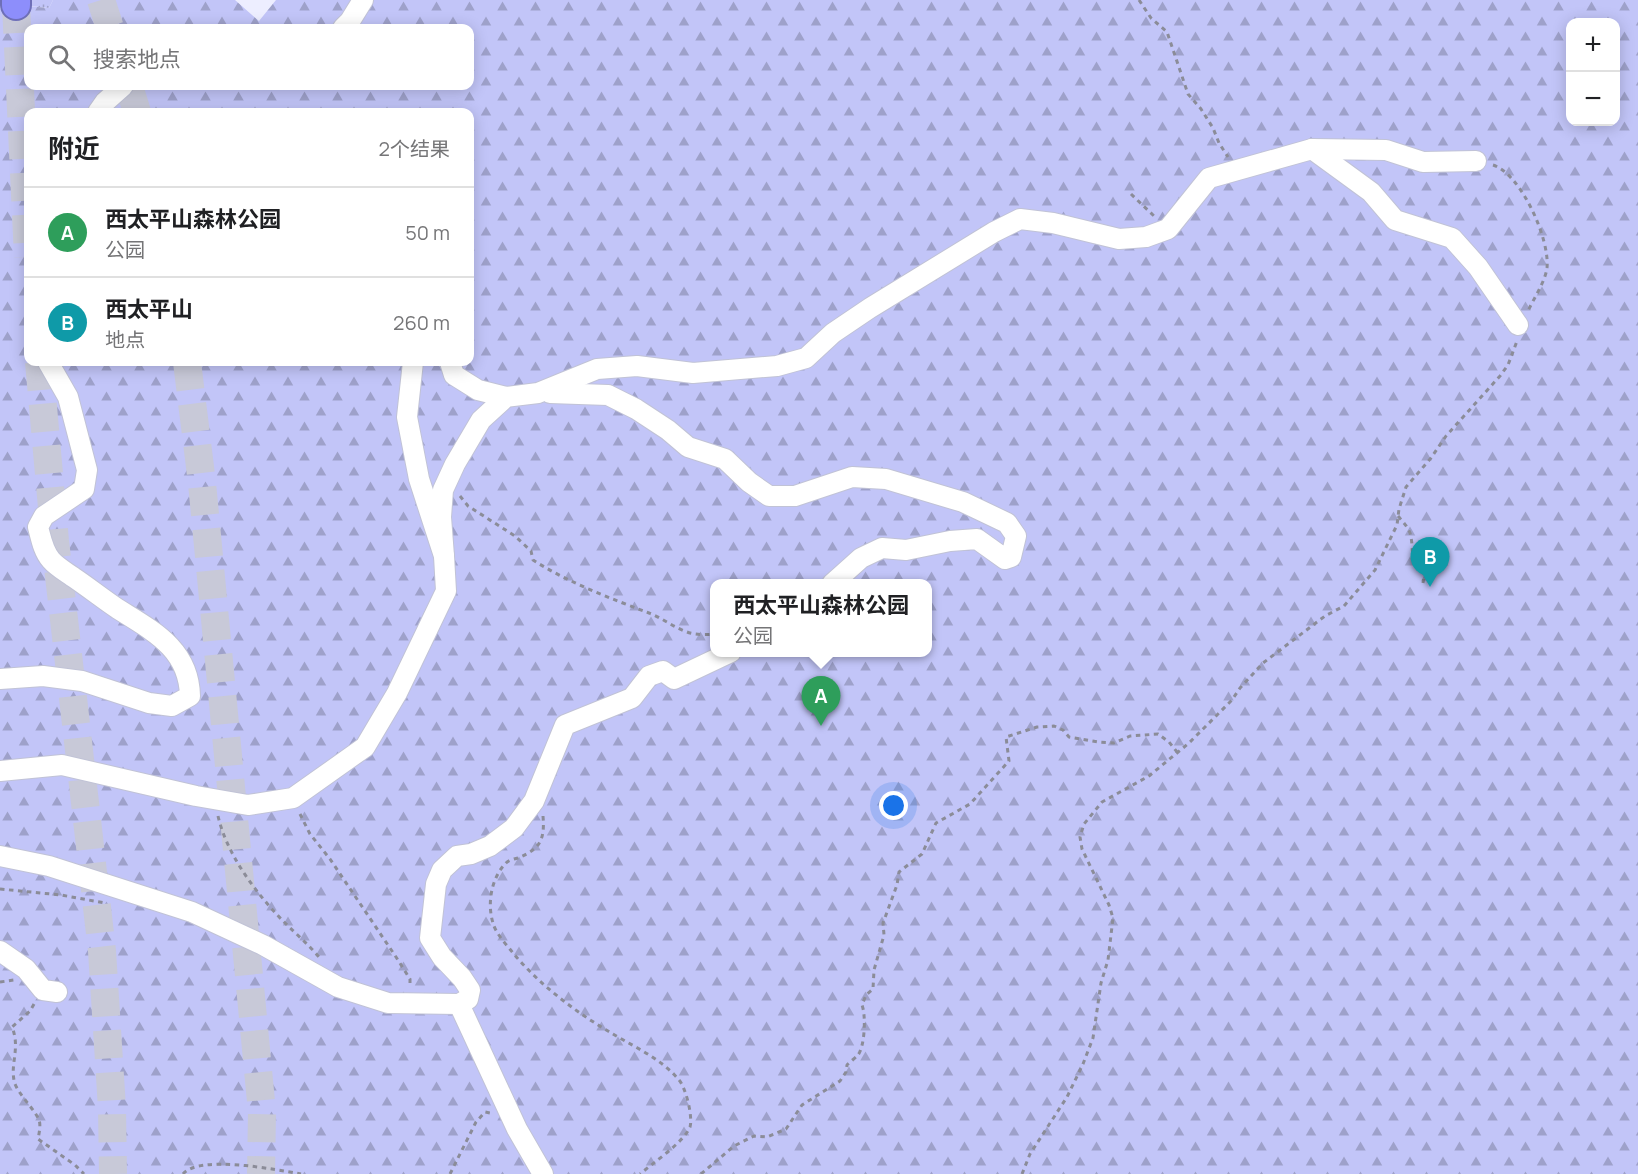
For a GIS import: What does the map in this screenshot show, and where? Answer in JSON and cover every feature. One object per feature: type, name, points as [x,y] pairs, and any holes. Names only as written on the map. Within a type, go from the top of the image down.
[{"type":"lane","points":[[347,24],[363,0]]},
{"type":"lane","points":[[101,108],[118,90]]},
{"type":"lane","points":[[1312,150],[1371,192],[1395,220],[1452,238],[1478,267],[1518,325]]},
{"type":"lane","points":[[538,393],[597,369],[637,366],[693,373],[777,366],[806,357],[833,333],[870,308],[994,232],[1020,219],[1053,223],[1119,239],[1146,237],[1168,229],[1209,178],[1312,150],[1386,150],[1423,162],[1476,161]]},
{"type":"lane","points":[[0,679],[43,676],[82,681],[149,703],[172,706],[190,696],[189,680],[179,656],[156,632],[116,608],[51,561],[44,551],[38,527],[44,516],[84,489],[87,470],[68,397],[50,366]]},
{"type":"lane","points":[[412,366],[407,417],[419,479],[444,556]]},
{"type":"lane","points":[[451,366],[454,375],[478,390],[506,397],[572,392],[608,395],[636,409],[668,430],[688,447],[724,459],[748,482],[769,496],[795,496],[852,477],[886,479],[963,502],[1007,523],[1016,536],[1011,557],[1005,559],[977,539],[950,541],[906,550],[882,548],[861,558],[838,579]]},
{"type":"lane","points":[[0,771],[62,765],[248,805],[293,798],[365,747],[397,693],[446,591],[441,517],[443,490],[455,464],[482,420],[506,397]]},
{"type":"lane","points":[[0,856],[49,866],[192,912],[263,945],[338,987],[388,1003],[459,1004],[468,999],[470,990],[442,957],[430,938],[436,884],[442,870],[457,856],[471,854],[490,846],[514,828],[534,801],[565,725],[632,698],[649,676],[663,671],[674,679],[720,657]]},
{"type":"lane","points":[[0,951],[26,969],[50,991]]},
{"type":"lane","points":[[459,1004],[510,1113],[543,1174]]},
{"type":"path","points":[[1139,0],[1150,18],[1167,32],[1188,94],[1213,128],[1227,156],[1230,172]]},
{"type":"path","points":[[1022,1174],[1030,1154],[1067,1097],[1083,1064],[1093,1038],[1101,983],[1108,960],[1113,918],[1082,849],[1080,837],[1084,824],[1102,802],[1149,776],[1177,752],[1227,705],[1263,663],[1324,616],[1344,606],[1375,570],[1397,525],[1406,487],[1446,436],[1508,365],[1517,345],[1518,325],[1525,318],[1547,270],[1547,248],[1517,183],[1503,168],[1476,161]]},
{"type":"path","points":[[1131,194],[1168,229]]},
{"type":"path","points":[[447,482],[468,506],[515,537],[531,551],[533,560],[544,567],[688,632],[710,635]]},
{"type":"path","points":[[1398,516],[1410,534],[1413,558],[1425,569],[1423,583]]},
{"type":"path","points":[[700,1174],[734,1146],[754,1136],[768,1137],[786,1129],[802,1105],[840,1081],[846,1072],[847,1065],[859,1054],[864,1033],[862,1005],[866,995],[873,989],[874,970],[884,935],[883,923],[897,885],[899,872],[922,854],[936,823],[970,804],[1009,761],[1006,737],[1038,727],[1054,726],[1063,730],[1069,737],[1099,742],[1114,743],[1130,736],[1158,734],[1177,752]]},
{"type":"path","points":[[293,798],[310,834],[330,859],[410,979],[410,1003]]},
{"type":"path","points":[[215,799],[221,827],[229,846],[251,883],[283,921],[311,946],[323,962],[326,981]]},
{"type":"path","points":[[543,811],[544,830],[539,845],[532,852],[506,862],[495,883],[490,900],[493,924],[500,937],[519,960],[556,994],[595,1024],[664,1064],[681,1082],[688,1101],[690,1126],[683,1139],[640,1174]]},
{"type":"path","points":[[0,889],[61,895],[104,903],[116,902],[118,889]]},
{"type":"path","points":[[50,991],[12,1027],[16,1038],[15,1083],[39,1120],[38,1139],[84,1174]]},
{"type":"path","points":[[450,1174],[476,1122],[485,1112],[510,1113]]},
{"type":"path","points":[[183,1174],[188,1169],[207,1164],[255,1167],[301,1174]]},
{"type":"green space","points":[[30,0],[53,0],[49,8],[30,6]]},
{"type":"green space","points":[[53,0],[235,0],[259,21],[276,0],[1638,0],[1638,1174],[0,1174],[0,9],[16,5],[49,8]]},
{"type":"tunnel","points":[[101,0],[109,24]]},
{"type":"tunnel","points":[[16,5],[24,173]]},
{"type":"tunnel","points":[[130,90],[136,108]]},
{"type":"tunnel","points":[[39,366],[55,541],[102,951],[112,1108],[113,1174]]},
{"type":"tunnel","points":[[187,366],[202,483],[262,1112],[261,1174]]},
{"type":"place","name":"西太平山","points":[[1430,587]]},
{"type":"place","name":"西太平山森林公园","points":[[821,726]]}]
